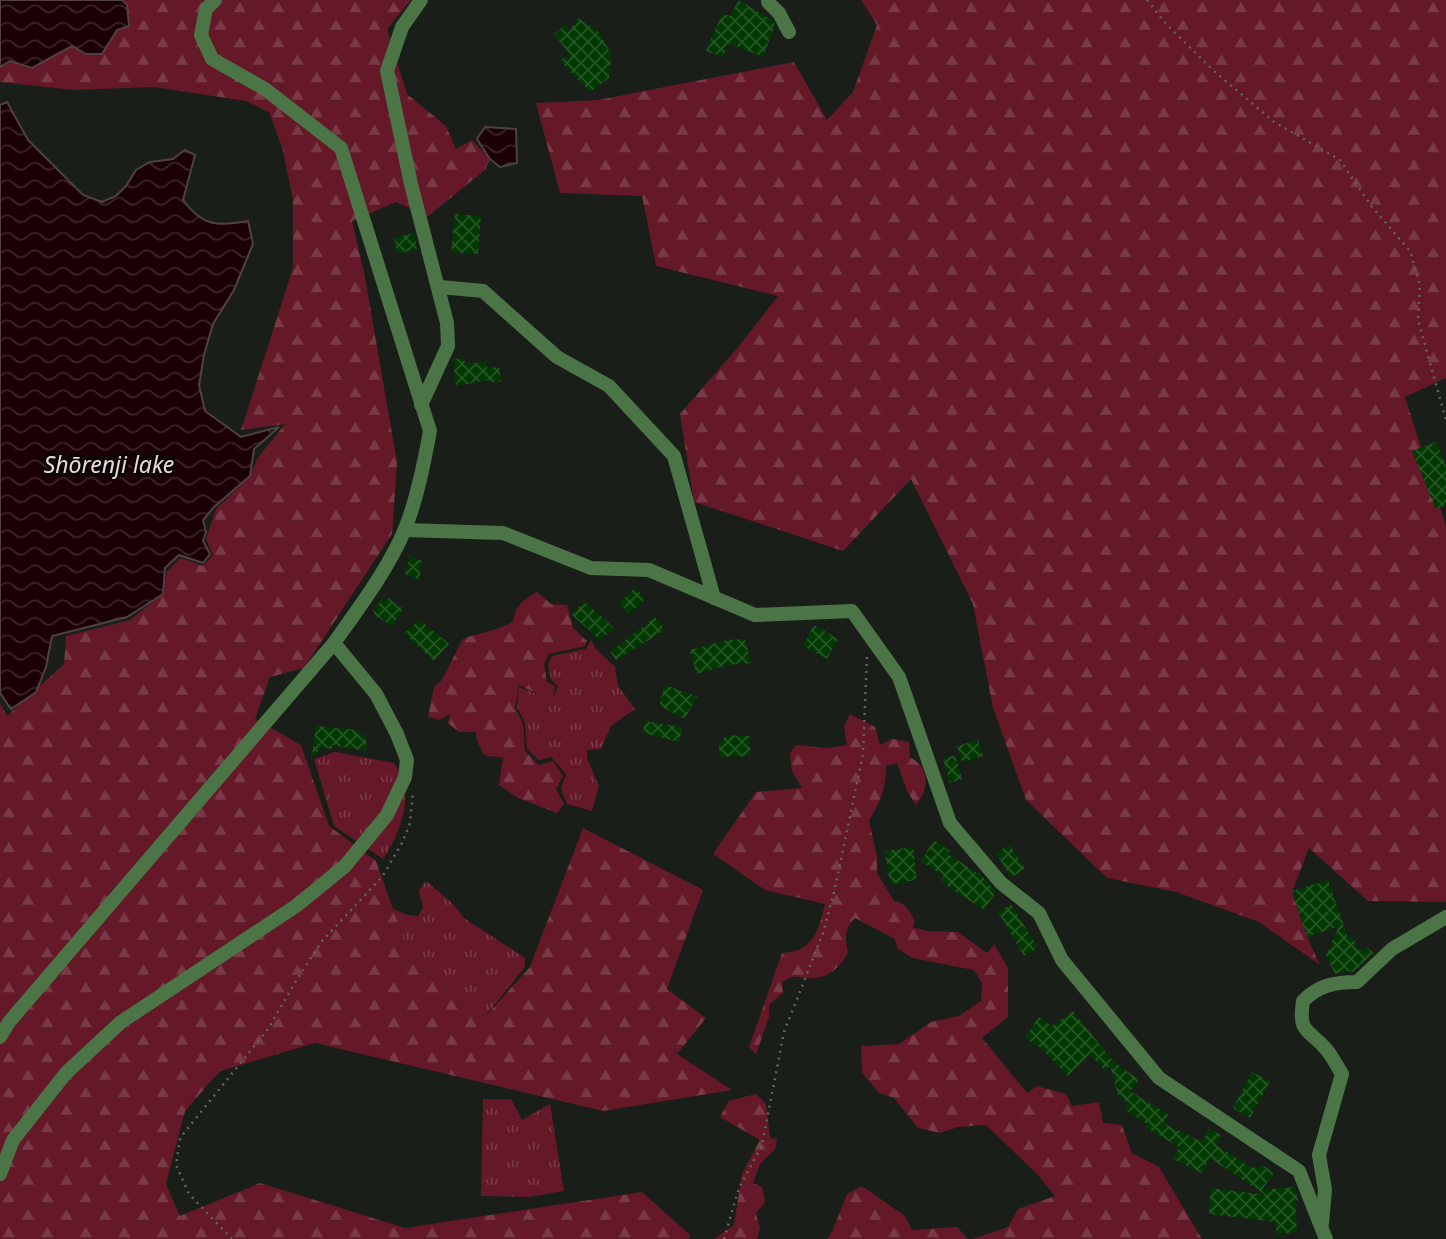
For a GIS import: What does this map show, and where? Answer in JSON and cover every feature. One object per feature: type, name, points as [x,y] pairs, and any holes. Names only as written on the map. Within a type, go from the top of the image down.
[{"type":"street","points":[[0,1037],[9,1022],[334,643],[373,587],[405,530],[425,460],[430,430],[341,148],[265,89],[212,59],[201,35],[206,9],[215,0]]},
{"type":"street","points":[[421,0],[402,27],[387,71],[411,184],[440,287],[447,323],[448,346],[421,405]]},
{"type":"street","points":[[767,4],[779,12],[789,32]]},
{"type":"street","points":[[440,287],[483,292],[557,357],[609,386],[674,456],[714,598]]},
{"type":"street","points":[[405,530],[502,533],[591,568],[649,570],[755,615],[852,611],[899,677],[950,823],[1001,883],[1039,913],[1062,960],[1160,1078],[1299,1171],[1324,1233]]},
{"type":"street","points":[[0,1174],[13,1140],[66,1073],[121,1023],[296,906],[345,866],[387,815],[405,777],[407,760],[376,694],[334,643]]},
{"type":"street","points":[[1324,1233],[1325,1190],[1319,1154],[1342,1074],[1325,1049],[1307,1033],[1301,1021],[1303,1000],[1314,989],[1336,982],[1357,982],[1392,949],[1446,917]]},
{"type":"path","points":[[1147,0],[1166,24],[1214,71],[1264,113],[1340,160],[1372,207],[1410,251],[1420,285],[1418,320],[1446,421]]},
{"type":"path","points":[[724,1239],[739,1188],[762,1145],[784,1032],[823,933],[835,888],[863,754],[868,633]]},
{"type":"path","points":[[232,1239],[189,1194],[176,1165],[180,1138],[268,1029],[322,941],[382,877],[411,823],[413,782]]},
{"type":"green space","points":[[0,0],[411,0],[387,29],[407,94],[446,126],[456,149],[472,140],[490,159],[485,170],[427,217],[396,202],[352,221],[364,272],[397,462],[392,534],[304,668],[270,677],[255,719],[301,745],[329,826],[376,861],[412,963],[483,1019],[530,967],[583,828],[703,890],[667,989],[706,1018],[677,1054],[732,1090],[603,1111],[315,1043],[220,1071],[185,1111],[166,1184],[180,1216],[260,1183],[405,1228],[642,1192],[690,1235],[688,1239],[0,1239],[0,703],[7,716],[64,664],[66,636],[130,620],[163,594],[167,572],[180,558],[203,566],[213,555],[206,539],[216,509],[250,477],[257,459],[285,424],[241,430],[293,268],[293,199],[282,147],[269,112],[246,101],[154,87],[73,90],[0,82]]},
{"type":"green space","points":[[861,0],[1446,0],[1446,378],[1405,397],[1446,526],[1446,902],[1368,901],[1309,848],[1292,892],[1307,937],[1320,965],[1259,922],[1176,892],[1107,878],[1026,800],[993,708],[973,604],[911,479],[843,551],[694,502],[680,414],[778,296],[656,266],[642,196],[560,193],[536,103],[598,100],[794,62],[827,120],[853,92],[877,25]]},
{"type":"green space","points":[[537,592],[551,604],[567,605],[573,628],[587,641],[585,646],[549,654],[544,664],[547,682],[555,686],[552,701],[519,685],[515,708],[523,724],[525,751],[539,765],[553,761],[563,776],[556,789],[564,804],[557,813],[518,798],[499,785],[503,758],[484,755],[476,732],[459,732],[448,723],[450,714],[440,720],[428,717],[434,687],[441,681],[463,639],[513,621],[521,604]]},
{"type":"green space","points":[[591,640],[596,649],[615,667],[618,686],[635,709],[611,726],[601,749],[587,750],[587,758],[599,786],[592,811],[567,804],[561,789],[566,774],[551,757],[539,760],[527,749],[525,723],[517,707],[519,687],[552,700],[558,686],[551,680],[548,664],[552,656],[586,649]]},
{"type":"green space","points":[[850,714],[875,727],[880,745],[892,739],[909,742],[910,757],[925,773],[924,792],[916,805],[907,791],[897,763],[886,766],[882,794],[869,820],[877,857],[877,873],[894,901],[902,903],[909,911],[915,921],[913,927],[927,931],[958,932],[987,953],[994,944],[1008,968],[1008,1017],[982,1038],[1027,1093],[1037,1086],[1066,1094],[1072,1106],[1099,1102],[1103,1123],[1122,1125],[1132,1153],[1159,1167],[1202,1239],[973,1239],[1008,1227],[1018,1209],[1055,1196],[1037,1174],[986,1125],[958,1127],[940,1133],[918,1128],[894,1098],[879,1093],[862,1073],[861,1046],[899,1044],[931,1022],[959,1016],[981,1001],[982,983],[974,970],[912,958],[897,948],[895,939],[855,918],[847,930],[848,953],[842,962],[821,977],[793,977],[782,982],[783,993],[769,1005],[769,1017],[756,1054],[749,1047],[782,953],[808,944],[817,931],[825,904],[765,890],[713,854],[756,792],[802,788],[792,771],[790,753],[796,745],[828,748],[847,745],[844,726]]},
{"type":"green space","points":[[335,752],[394,763],[401,776],[405,790],[402,817],[383,859],[334,826],[314,759]]},
{"type":"green space","points":[[426,881],[453,904],[464,918],[525,958],[525,967],[483,1019],[412,963],[393,909],[418,916],[423,908],[419,890]]},
{"type":"green space","points":[[756,1094],[766,1104],[770,1138],[777,1139],[775,1149],[760,1164],[753,1183],[762,1187],[765,1202],[756,1213],[760,1229],[757,1239],[714,1239],[734,1225],[742,1174],[760,1140],[720,1117],[729,1101]]},
{"type":"green space","points":[[483,1099],[511,1099],[522,1120],[550,1104],[564,1191],[528,1197],[481,1196]]},
{"type":"green space","points":[[862,1186],[905,1216],[912,1230],[957,1227],[968,1239],[827,1239],[847,1194]]},
{"type":"water","points":[[0,0],[122,0],[127,5],[129,26],[117,30],[102,54],[86,54],[72,46],[32,68],[10,61],[0,67]]},
{"type":"water","name":"Shōrenji lake","points":[[7,102],[28,140],[83,195],[102,202],[116,196],[136,170],[150,162],[173,159],[185,150],[195,155],[183,200],[197,215],[211,223],[248,221],[253,244],[234,290],[213,324],[204,355],[199,385],[205,411],[241,437],[279,427],[254,449],[250,476],[203,520],[206,532],[203,541],[210,554],[203,563],[179,555],[165,568],[163,594],[127,617],[52,636],[46,667],[36,692],[11,709],[0,693],[0,105]]},
{"type":"water","points":[[485,127],[516,129],[517,163],[500,167],[490,159],[477,139]]},
{"type":"building","points":[[738,0],[772,20],[775,25],[763,57],[729,43],[723,57],[706,51],[722,14],[731,16]]},
{"type":"building","points":[[578,18],[599,32],[611,54],[609,78],[590,92],[559,60],[571,56],[554,34],[565,25],[569,31]]},
{"type":"building","points":[[455,214],[481,216],[478,254],[451,252]]},
{"type":"building","points":[[414,233],[417,249],[397,254],[394,238]]},
{"type":"building","points":[[464,358],[465,364],[486,362],[487,368],[499,367],[501,382],[490,380],[456,386],[453,359]]},
{"type":"building","points":[[1436,442],[1446,466],[1446,505],[1436,509],[1412,451]]},
{"type":"building","points":[[410,556],[422,561],[419,580],[405,574]]},
{"type":"building","points":[[635,588],[645,599],[629,614],[619,603]]},
{"type":"building","points":[[388,598],[403,609],[392,626],[373,611],[382,599],[385,601]]},
{"type":"building","points":[[584,601],[614,628],[600,640],[572,615]]},
{"type":"building","points":[[655,617],[665,630],[616,660],[610,652]]},
{"type":"building","points":[[420,620],[449,644],[434,661],[404,633]]},
{"type":"building","points":[[814,625],[838,639],[827,659],[803,646]]},
{"type":"building","points":[[745,639],[751,663],[727,665],[696,674],[690,650],[727,640]]},
{"type":"building","points":[[665,685],[698,697],[684,719],[659,705]]},
{"type":"building","points":[[645,721],[682,727],[679,742],[643,733]]},
{"type":"building","points":[[316,726],[357,730],[357,734],[366,735],[366,751],[332,745],[332,749],[321,747],[311,760]]},
{"type":"building","points":[[726,735],[750,736],[750,756],[720,757],[719,745]]},
{"type":"building","points":[[978,740],[983,756],[962,762],[957,746]]},
{"type":"building","points":[[955,755],[962,779],[950,783],[943,759]]},
{"type":"building","points":[[934,840],[950,851],[948,854],[983,877],[996,892],[984,910],[940,881],[944,876],[921,861]]},
{"type":"building","points":[[1010,845],[1025,868],[1014,876],[1010,876],[996,853]]},
{"type":"building","points":[[913,847],[917,880],[890,884],[885,851]]},
{"type":"building","points":[[1328,880],[1348,938],[1353,937],[1359,951],[1367,948],[1374,953],[1353,972],[1335,974],[1326,956],[1339,926],[1307,937],[1292,891]]},
{"type":"building","points":[[1011,904],[1038,948],[1024,956],[998,912]]},
{"type":"building","points":[[1073,1011],[1113,1061],[1139,1080],[1130,1091],[1169,1115],[1163,1123],[1202,1142],[1209,1129],[1221,1135],[1216,1145],[1252,1168],[1264,1166],[1274,1173],[1262,1190],[1295,1187],[1298,1201],[1295,1201],[1297,1232],[1276,1234],[1276,1222],[1209,1214],[1211,1188],[1266,1195],[1210,1158],[1202,1173],[1173,1159],[1179,1147],[1145,1127],[1147,1124],[1124,1109],[1128,1103],[1118,1095],[1110,1065],[1105,1071],[1090,1054],[1068,1076],[1041,1048],[1025,1038],[1039,1017],[1052,1026]]},
{"type":"building","points":[[1252,1072],[1270,1081],[1250,1118],[1233,1108]]}]
